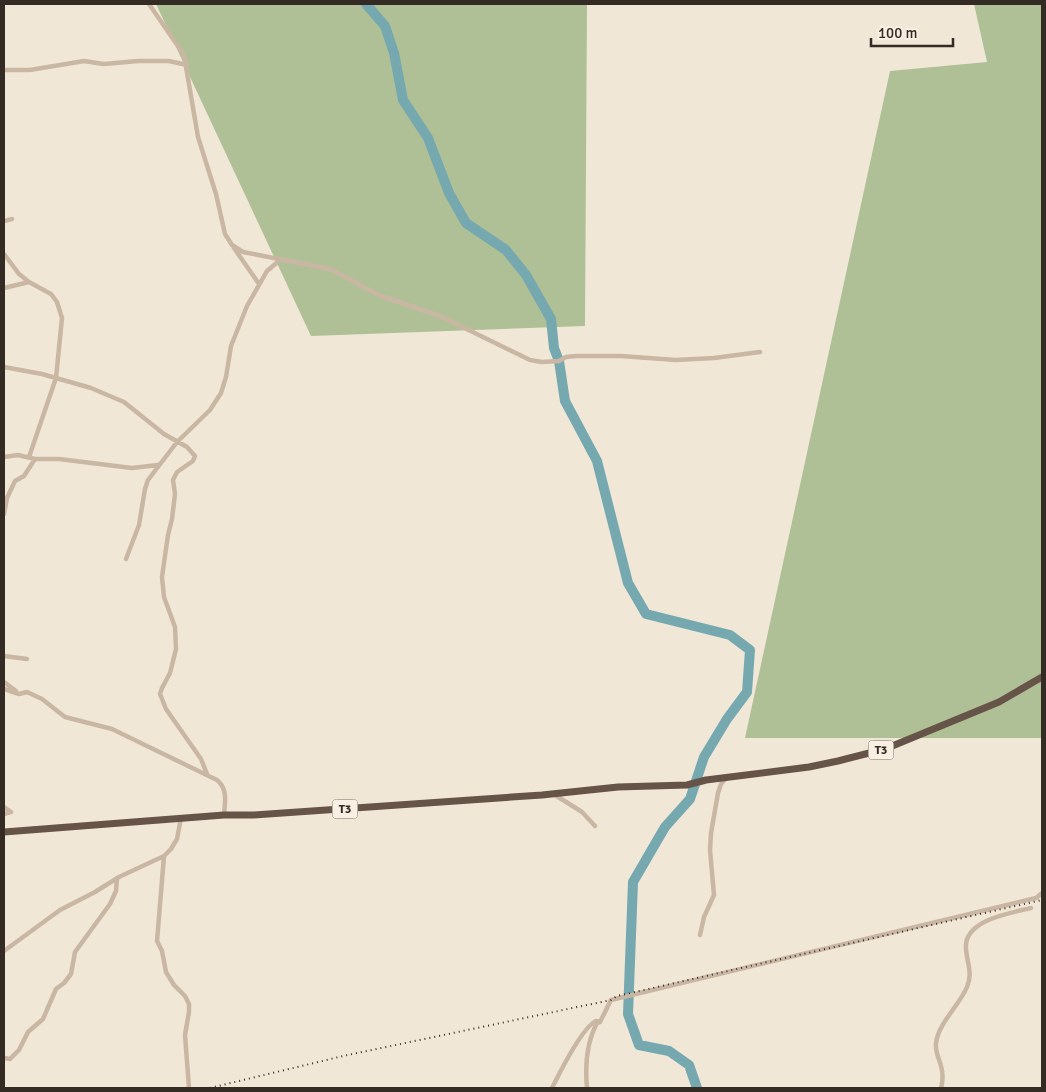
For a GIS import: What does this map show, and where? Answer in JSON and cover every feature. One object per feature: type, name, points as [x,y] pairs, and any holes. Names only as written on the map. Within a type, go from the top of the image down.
[{"type":"highway","name":"T3","points":[[4,832],[181,818],[547,794],[618,787],[687,785],[706,780],[838,762],[885,749],[999,702],[1042,677]]},
{"type":"street","points":[[149,4],[184,55],[198,138],[216,194],[225,234],[259,284]]},
{"type":"street","points":[[4,70],[30,70],[79,62],[104,64],[169,61],[187,65]]},
{"type":"street","points":[[4,221],[12,219]]},
{"type":"street","points":[[232,245],[243,252],[330,269],[381,296],[440,316],[530,360],[542,362],[559,361],[566,357],[576,356],[676,360],[714,358],[760,352]]},
{"type":"street","points":[[4,254],[14,268],[28,282],[51,294],[57,302],[62,318],[56,378],[29,457]]},
{"type":"street","points":[[126,559],[139,525],[144,489],[148,480],[177,442],[210,410],[221,393],[232,346],[247,306],[267,270],[280,260]]},
{"type":"street","points":[[4,288],[28,282]]},
{"type":"street","points":[[4,366],[22,369],[91,388],[124,402],[164,434],[187,446],[196,456],[193,461],[178,472],[173,480],[175,494],[162,577],[164,597],[175,627],[176,649],[170,673],[160,694],[166,709],[201,759],[207,774]]},
{"type":"street","points":[[4,457],[18,455],[34,459],[59,459],[132,468],[159,465]]},
{"type":"street","points":[[4,514],[6,498],[15,481],[24,476],[34,459]]},
{"type":"street","points":[[4,656],[27,660]]},
{"type":"street","points":[[4,682],[19,694]]},
{"type":"street","points":[[4,689],[19,694],[27,692],[42,699],[65,717],[112,729],[207,774],[222,784],[224,788],[224,815]]},
{"type":"street","points":[[700,935],[704,917],[714,895],[710,850],[711,833],[718,793],[721,784],[726,778]]},
{"type":"street","points":[[547,794],[554,794],[568,802],[582,812],[594,826]]},
{"type":"street","points":[[4,807],[11,812],[4,814]]},
{"type":"street","points":[[4,951],[53,915],[117,878],[164,856],[177,839],[181,818]]},
{"type":"street","points":[[164,856],[157,941],[162,951],[166,972],[189,1004],[185,1035],[189,1088]]},
{"type":"street","points":[[4,1058],[10,1059],[16,1053],[28,1032],[43,1019],[56,990],[71,974],[75,952],[110,904],[116,891],[117,878]]},
{"type":"street","points":[[587,1088],[586,1064],[593,1030],[597,1023],[600,1022],[611,1000],[1036,898],[1042,893]]},
{"type":"street","points":[[941,1088],[942,1072],[936,1052],[936,1044],[950,1013],[968,985],[970,969],[966,944],[969,936],[988,919],[1031,908]]},
{"type":"street","points":[[552,1088],[583,1033],[591,1023],[600,1022]]},
{"type":"green space","points":[[156,4],[587,4],[585,326],[311,336]]},
{"type":"green space","points":[[974,4],[1042,4],[1042,738],[745,738],[890,71],[987,62]]},
{"type":"waterway","points":[[366,4],[385,26],[394,53],[403,100],[428,138],[449,193],[466,223],[506,250],[526,275],[551,319],[554,348],[559,361],[565,401],[597,461],[628,583],[646,614],[730,635],[750,650],[747,692],[727,719],[704,757],[690,799],[665,827],[633,882],[628,1014],[639,1045],[669,1051],[689,1065],[697,1088]]},
{"type":"railway","points":[[210,1088],[343,1056],[611,1000],[617,996],[1042,900]]}]
